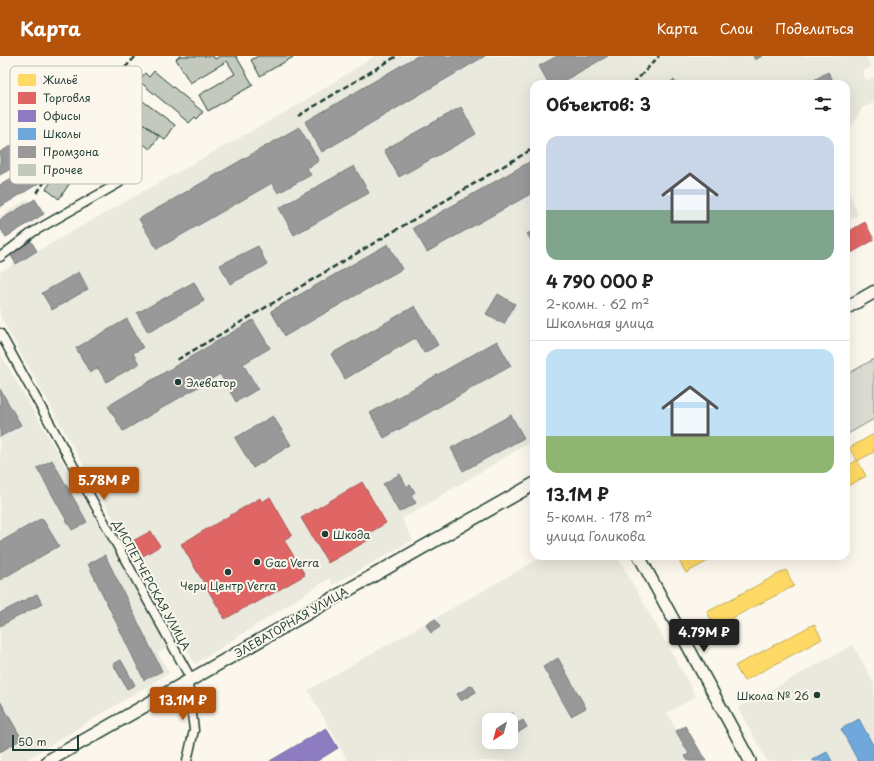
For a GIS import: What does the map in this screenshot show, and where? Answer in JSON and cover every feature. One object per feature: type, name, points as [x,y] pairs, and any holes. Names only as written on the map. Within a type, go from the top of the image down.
[{"type":"main road","points":[[850,306],[874,292]]},
{"type":"main road","name":"ЭЛЕВАТОРНАЯ УЛИЦА","points":[[48,761],[530,486]]},
{"type":"street","points":[[0,257],[33,232],[119,184]]},
{"type":"street","name":"ДИСПЕТЧЕРСКАЯ УЛИЦА","points":[[0,333],[189,680],[194,730],[187,761]]},
{"type":"street","points":[[641,560],[750,761]]},
{"type":"shaded area","points":[[375,56],[866,56],[871,67],[862,71],[866,81],[874,77],[874,103],[862,108],[850,129],[850,80],[530,80],[530,442],[402,519],[413,540],[333,585],[330,578],[195,664],[0,316],[0,272],[296,106]]},
{"type":"shaded area","points":[[10,146],[10,166],[0,172],[0,152]]},
{"type":"shaded area","points":[[850,196],[858,215],[850,219]]},
{"type":"shaded area","points":[[28,199],[37,215],[0,227],[0,216]]},
{"type":"shaded area","points":[[0,353],[169,646],[158,653],[169,673],[24,761],[0,761]]},
{"type":"shaded area","points":[[874,359],[874,419],[850,433],[850,373]]},
{"type":"shaded area","points":[[537,560],[619,560],[696,696],[667,713],[694,761],[348,761],[308,690]]},
{"type":"shaded area","name":"Школа № 26","points":[[853,645],[874,683],[874,761],[767,761],[738,708]]},
{"type":"building: Жильё","points":[[874,434],[874,452],[857,461],[850,447]]},
{"type":"building: Жильё","points":[[857,460],[866,476],[850,485],[850,464]]},
{"type":"building: Жильё","points":[[679,560],[710,560],[686,573]]},
{"type":"building: Жильё","points":[[786,570],[794,586],[715,627],[707,612]]},
{"type":"building: Жильё","points":[[814,624],[822,639],[744,681],[735,666]]},
{"type":"building: Торговля","points":[[865,222],[874,240],[850,254],[850,231]]},
{"type":"building: Торговля","points":[[362,482],[386,523],[369,533],[372,538],[328,563],[301,518]]},
{"type":"building: Торговля","points":[[270,497],[292,535],[284,540],[305,575],[225,619],[181,544],[260,498],[262,502]]},
{"type":"building: Торговля","points":[[151,531],[160,546],[138,559],[129,543]]},
{"type":"building: Офисы","points":[[326,728],[338,748],[317,761],[270,761]]},
{"type":"building: Школы","points":[[859,719],[874,747],[874,761],[858,761],[841,729]]},
{"type":"building: Школы","points":[[827,752],[832,761],[812,760]]},
{"type":"building: Промзона","points":[[417,56],[485,56],[322,152],[305,122]]},
{"type":"building: Промзона","points":[[557,56],[608,56],[565,80],[547,80],[539,66]]},
{"type":"building: Промзона","points":[[753,56],[762,56],[755,60]]},
{"type":"building: Промзона","points":[[828,72],[833,80],[814,80]]},
{"type":"building: Промзона","points":[[461,107],[476,134],[399,177],[384,150]]},
{"type":"building: Промзона","points":[[299,127],[319,161],[307,168],[311,175],[278,193],[272,183],[157,249],[139,219]]},
{"type":"building: Промзона","points":[[10,146],[10,169],[0,175],[0,152]]},
{"type":"building: Промзона","points":[[530,162],[530,194],[427,252],[413,228]]},
{"type":"building: Промзона","points":[[354,166],[369,193],[294,235],[279,208]]},
{"type":"building: Промзона","points":[[10,179],[10,184],[38,184],[0,207],[0,185]]},
{"type":"building: Промзона","points":[[35,199],[44,214],[6,237],[0,228],[0,220]]},
{"type":"building: Промзона","points":[[31,241],[37,251],[16,264],[10,254]]},
{"type":"building: Промзона","points":[[388,244],[402,269],[285,336],[271,311]]},
{"type":"building: Промзона","points":[[258,246],[267,265],[230,284],[220,265]]},
{"type":"building: Промзона","points":[[79,272],[88,289],[52,310],[42,293]]},
{"type":"building: Промзона","points":[[194,282],[204,301],[148,332],[137,313]]},
{"type":"building: Промзона","points":[[498,294],[515,304],[504,324],[486,314]]},
{"type":"building: Промзона","points":[[415,306],[438,345],[424,353],[415,338],[345,379],[331,354]]},
{"type":"building: Промзона","points":[[127,319],[143,348],[133,353],[139,364],[106,382],[98,368],[90,373],[76,348]]},
{"type":"building: Промзона","name":"Элеватор","points":[[253,320],[270,348],[243,364],[258,389],[236,402],[220,374],[123,431],[108,406]]},
{"type":"building: Промзона","points":[[497,341],[511,366],[384,438],[370,413]]},
{"type":"building: Промзона","points":[[0,389],[21,425],[0,437]]},
{"type":"building: Промзона","points":[[511,415],[524,438],[463,471],[451,448]]},
{"type":"building: Промзона","points":[[273,416],[291,445],[253,468],[235,438]]},
{"type":"building: Промзона","points":[[52,460],[87,522],[72,530],[37,468]]},
{"type":"building: Промзона","points":[[400,474],[407,487],[410,485],[415,492],[411,495],[416,503],[399,512],[383,484]]},
{"type":"building: Промзона","points":[[42,518],[59,546],[0,580],[0,542]]},
{"type":"building: Промзона","points":[[105,555],[162,671],[144,680],[88,564]]},
{"type":"building: Промзона","points":[[37,594],[42,604],[0,626],[0,613]]},
{"type":"building: Промзона","points":[[435,619],[440,627],[431,633],[426,625]]},
{"type":"building: Промзона","points":[[558,658],[586,708],[571,716],[543,667]]},
{"type":"building: Промзона","points":[[121,660],[135,685],[127,689],[113,664]]},
{"type":"building: Промзона","points":[[472,685],[476,692],[461,701],[457,694]]},
{"type":"building: Промзона","points":[[0,701],[22,739],[0,752]]},
{"type":"building: Промзона","points":[[523,720],[527,727],[518,733],[518,723]]},
{"type":"building: Промзона","points":[[685,726],[706,761],[688,761],[685,756],[689,754],[676,731]]},
{"type":"building: Прочее","points":[[180,56],[213,56],[215,59],[220,56],[236,56],[253,85],[208,111],[199,95],[235,74],[227,61],[190,83],[176,59]]},
{"type":"building: Прочее","points":[[258,56],[295,56],[260,76],[251,60]]},
{"type":"building: Прочее","points":[[154,71],[203,112],[197,119],[195,117],[189,123],[142,84],[142,77],[145,73],[149,77]]},
{"type":"building: Прочее","points":[[142,100],[175,125],[165,140],[142,122]]},
{"type":"building: Прочее","points":[[142,123],[159,136],[150,149],[142,143]]},
{"type":"building: Прочее","points":[[50,184],[69,184],[59,199],[46,189]]},
{"type":"railway","points":[[127,66],[136,56]]},
{"type":"railway","points":[[298,116],[397,56]]},
{"type":"railway","points":[[637,80],[659,56]]},
{"type":"railway","points":[[177,360],[530,150]]},
{"type":"railway","points":[[37,193],[43,184]]},
{"type":"place","name":"Элеватор","points":[[178,382]]},
{"type":"place","name":"Шкода","points":[[325,534]]},
{"type":"place","name":"Gac Verra","points":[[257,562]]},
{"type":"place","name":"Чери Центр Verra","points":[[228,572]]},
{"type":"place","name":"Школа № 26","points":[[817,695]]}]
